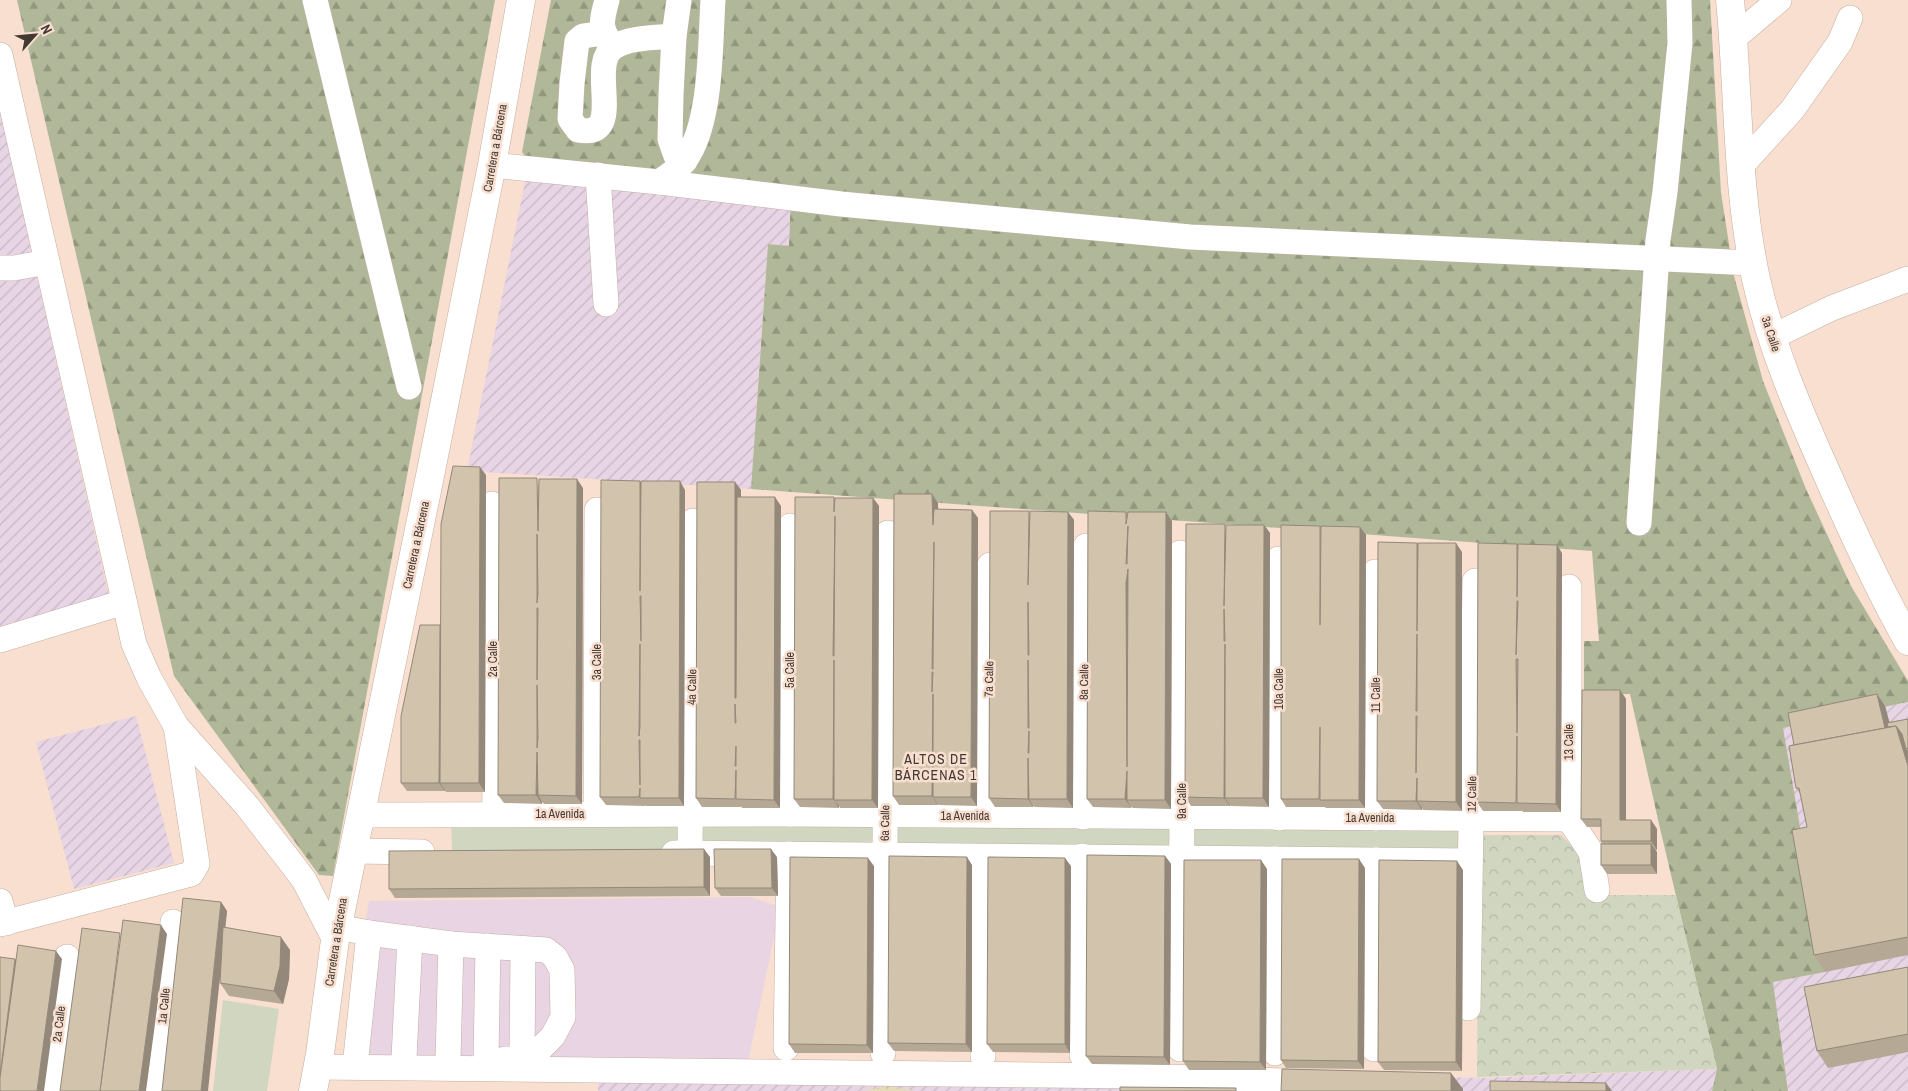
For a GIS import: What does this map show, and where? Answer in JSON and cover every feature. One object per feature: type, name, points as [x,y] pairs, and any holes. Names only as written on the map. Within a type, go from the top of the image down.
[{"type":"main road","name":"Carretera a Bárcena","points":[[317,1071],[336,933],[432,471],[492,165],[521,0]]},
{"type":"main road","name":"3a Calle","points":[[1730,0],[1746,223],[1763,308],[1772,337],[1813,442],[1857,540],[1908,642]]},
{"type":"street","points":[[315,0],[409,387]]},
{"type":"street","points":[[607,0],[602,25],[608,40],[627,42],[674,36]]},
{"type":"street","points":[[679,0],[674,36],[670,139],[676,156],[685,161]]},
{"type":"street","points":[[659,182],[685,161],[694,147],[706,108],[713,0]]},
{"type":"street","points":[[1639,524],[1657,259],[1680,43],[1679,0]]},
{"type":"street","points":[[1734,38],[1778,2]]},
{"type":"street","points":[[1741,166],[1792,110],[1840,42],[1850,18]]},
{"type":"street","points":[[0,55],[134,644],[149,678],[176,726],[247,806],[292,864],[304,880],[336,933],[369,933],[451,944],[546,950],[555,957],[562,970],[563,1017],[553,1036],[536,1053],[522,1059],[356,1057],[317,1071]]},
{"type":"street","points":[[492,165],[659,182],[841,204],[1190,236],[1753,262]]},
{"type":"street","points":[[598,176],[606,304]]},
{"type":"street","points":[[0,268],[14,268],[47,262]]},
{"type":"street","points":[[1772,337],[1832,308],[1908,279]]},
{"type":"street","name":"2a Calle","points":[[492,504],[494,814]]},
{"type":"street","name":"3a Calle","points":[[596,814],[597,510]]},
{"type":"street","name":"4a Calle","points":[[690,853],[693,521]]},
{"type":"street","name":"5a Calle","points":[[790,526],[790,814]]},
{"type":"street","name":"6a Calle","points":[[883,1053],[888,533]]},
{"type":"street","name":"7a Calle","points":[[988,816],[990,543]]},
{"type":"street","name":"8a Calle","points":[[1083,817],[1086,546]]},
{"type":"street","name":"9a Calle","points":[[1180,553],[1182,817],[1180,1050]]},
{"type":"street","name":"10a Calle","points":[[1278,559],[1279,818]]},
{"type":"street","name":"11 Calle","points":[[1375,572],[1376,818]]},
{"type":"street","name":"12 Calle","points":[[1468,1008],[1475,581]]},
{"type":"street","name":"13 Calle","points":[[1569,587],[1569,819]]},
{"type":"street","points":[[0,640],[124,602]]},
{"type":"street","points":[[2,916],[191,874],[197,864],[176,726]]},
{"type":"street","name":"1a Avenida","points":[[360,815],[790,814],[1569,819]]},
{"type":"street","points":[[1569,819],[1591,852],[1597,890]]},
{"type":"street","points":[[353,851],[443,852]]},
{"type":"street","points":[[650,853],[1469,861]]},
{"type":"street","points":[[786,1048],[789,854]]},
{"type":"street","points":[[1082,856],[1082,1055]]},
{"type":"street","points":[[983,1056],[984,857]]},
{"type":"street","points":[[1275,859],[1275,1053]]},
{"type":"street","points":[[1374,1049],[1376,860]]},
{"type":"street","name":"1a Calle","points":[[156,1091],[173,922]]},
{"type":"street","points":[[356,1057],[369,933]]},
{"type":"street","points":[[404,1058],[410,938]]},
{"type":"street","points":[[448,1059],[451,944]]},
{"type":"street","points":[[486,1059],[488,946]]},
{"type":"street","points":[[522,1059],[523,949]]},
{"type":"street","name":"2a Calle","points":[[52,1091],[67,957]]},
{"type":"street","points":[[317,1071],[1130,1084],[1270,1084]]},
{"type":"shaded area","points":[[0,111],[110,602],[0,630]]},
{"type":"shaded area","points":[[529,162],[791,194],[789,247],[768,244],[751,489],[467,471]]},
{"type":"shaded area","points":[[1908,702],[1908,1091],[1788,1091],[1773,982],[1825,972],[1783,728]]},
{"type":"shaded area","points":[[136,716],[174,863],[74,889],[36,742]]},
{"type":"shaded area","points":[[750,897],[780,907],[747,1067],[344,1061],[369,901]]},
{"type":"shaded area","points":[[1073,1069],[1483,1078],[1717,1069],[1712,1091],[598,1091],[599,1081]]},
{"type":"green space","points":[[17,0],[495,0],[333,876],[319,875],[174,676]]},
{"type":"green space","points":[[551,0],[1710,0],[1721,193],[1734,276],[1763,381],[1806,489],[1851,586],[1908,681],[1908,702],[1783,728],[1825,972],[1773,982],[1788,1091],[1712,1091],[1717,1069],[1630,694],[1584,694],[1584,641],[1599,641],[1592,551],[751,489],[768,244],[789,246],[791,194],[529,162],[522,152]]},
{"type":"green space","points":[[451,815],[1471,818],[1469,861],[452,852]]},
{"type":"green space","points":[[1479,835],[1561,835],[1572,846],[1587,847],[1588,895],[1676,895],[1717,1069],[1477,1077]]},
{"type":"green space","points":[[223,1000],[279,1009],[267,1091],[213,1091]]},
{"type":"sand","points":[[888,1086],[915,1091],[862,1091]]},
{"type":"building","points":[[453,466],[480,467],[479,783],[440,783],[441,524]]},
{"type":"building","points":[[499,478],[537,478],[538,531],[539,479],[577,479],[576,796],[538,795],[537,752],[536,795],[498,795]],"holes":[[[537,534],[538,594],[537,603]],[[537,608],[538,608],[537,680]],[[537,685],[538,738],[537,748]]]},
{"type":"building","points":[[601,480],[640,481],[640,591],[641,481],[680,481],[679,798],[640,798],[640,788],[639,797],[600,797]],"holes":[[[640,596],[641,596],[641,641]],[[640,644],[640,726],[639,736]],[[639,740],[640,740],[640,785]]]},
{"type":"building","points":[[697,482],[735,482],[735,698],[737,497],[775,497],[774,800],[736,799],[736,770],[735,799],[696,798]]},
{"type":"building","points":[[894,494],[932,494],[933,525],[934,509],[972,510],[971,797],[933,797],[933,694],[932,796],[893,796]],"holes":[[[934,542],[933,669],[932,669]]]},
{"type":"building","points":[[795,497],[834,497],[834,512],[835,498],[873,498],[872,800],[834,800],[834,660],[833,799],[794,799]],"holes":[[[835,516],[834,656],[833,656]]]},
{"type":"building","points":[[990,511],[1029,511],[1028,585],[1030,511],[1068,512],[1067,799],[1029,799],[1028,758],[1028,799],[989,798]],"holes":[[[1028,602],[1029,655],[1028,655]],[[1028,660],[1029,728],[1028,728]]]},
{"type":"building","points":[[1088,511],[1126,512],[1126,524],[1128,512],[1166,512],[1165,800],[1127,800],[1127,771],[1125,799],[1087,799]],"holes":[[[1128,526],[1127,564],[1126,564]],[[1128,569],[1127,767],[1126,583]]]},
{"type":"building","points":[[1186,524],[1225,524],[1224,606],[1226,525],[1264,525],[1263,798],[1225,798],[1225,644],[1224,798],[1185,797]],"holes":[[[1224,609],[1225,641],[1224,641]]]},
{"type":"building","points":[[1281,525],[1320,526],[1320,625],[1321,526],[1360,527],[1359,800],[1320,800],[1320,727],[1319,799],[1281,799]]},
{"type":"building","points":[[1378,542],[1417,543],[1417,631],[1418,543],[1456,543],[1456,802],[1417,801],[1417,778],[1416,801],[1377,801]],"holes":[[[1417,634],[1417,711],[1416,711]],[[1416,716],[1417,716],[1416,773]]]},
{"type":"building","points":[[1478,543],[1517,544],[1517,597],[1518,544],[1557,545],[1556,804],[1517,803],[1517,736],[1516,803],[1477,802]],"holes":[[[1517,601],[1518,601],[1516,655]],[[1516,659],[1518,659],[1517,733]]]},
{"type":"building","points":[[420,625],[440,625],[439,783],[401,783],[401,716]]},
{"type":"building","points":[[1582,690],[1620,690],[1620,820],[1651,820],[1651,841],[1601,841],[1601,819],[1581,819]]},
{"type":"building","points":[[1877,694],[1885,728],[1794,745],[1788,713]]},
{"type":"building","points":[[1908,719],[1908,748],[1906,749],[1902,734],[1896,726],[1888,727],[1887,723]]},
{"type":"building","points":[[1896,726],[1908,766],[1908,937],[1814,955],[1792,830],[1807,827],[1799,788],[1796,788],[1789,746]]},
{"type":"building","points":[[1601,844],[1651,844],[1651,865],[1601,865]]},
{"type":"building","points":[[704,849],[704,887],[389,889],[389,851]]},
{"type":"building","points":[[714,849],[771,849],[772,888],[715,888]]},
{"type":"building","points":[[1087,855],[1165,856],[1164,1057],[1086,1056]]},
{"type":"building","points":[[889,856],[967,857],[966,1044],[888,1043]]},
{"type":"building","points":[[790,857],[868,858],[867,1045],[789,1044]]},
{"type":"building","points":[[988,857],[1065,858],[1065,1044],[987,1044]]},
{"type":"building","points":[[1282,859],[1359,859],[1358,1061],[1281,1060]]},
{"type":"building","points":[[1184,860],[1261,860],[1260,1062],[1183,1061]]},
{"type":"building","points":[[1379,860],[1457,861],[1456,1062],[1378,1062]]},
{"type":"building","points":[[183,898],[221,902],[201,1091],[162,1091]]},
{"type":"building","points":[[123,920],[161,925],[139,1091],[100,1091]]},
{"type":"building","points":[[223,927],[281,937],[280,966],[274,991],[220,983]]},
{"type":"building","points":[[82,928],[120,933],[100,1091],[60,1091]]},
{"type":"building","points":[[18,945],[56,951],[37,1091],[0,1091],[0,1078]]},
{"type":"building","points":[[0,957],[15,959],[0,1075]]},
{"type":"building","points":[[1908,967],[1908,1034],[1817,1051],[1804,987]]},
{"type":"building","points":[[1282,1069],[1451,1073],[1451,1091],[1281,1091]]},
{"type":"building","points":[[1490,1081],[1606,1083],[1606,1091],[1490,1091]]},
{"type":"building","points":[[1120,1087],[1236,1088],[1236,1091],[1120,1091]]},
{"type":"district","name":"ALTOS DE BÁRCENAS 1","points":[[936,768]]}]
